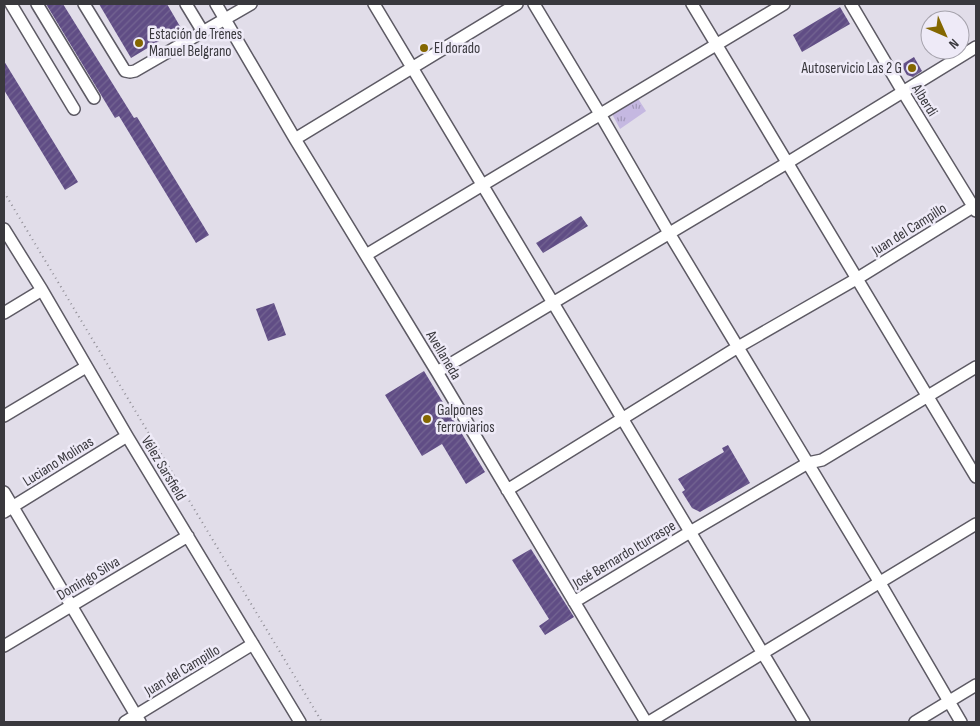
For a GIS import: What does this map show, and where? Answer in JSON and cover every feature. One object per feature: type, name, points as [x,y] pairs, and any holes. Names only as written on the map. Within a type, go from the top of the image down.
[{"type":"street","points":[[12,4],[74,109]]},
{"type":"street","points":[[37,4],[94,98]]},
{"type":"street","points":[[84,4],[125,72],[135,71],[251,4]]},
{"type":"street","points":[[186,4],[204,32]]},
{"type":"street","name":"Avellaneda","points":[[216,4],[295,139],[647,722]]},
{"type":"street","points":[[374,4],[804,722]]},
{"type":"street","points":[[295,139],[517,4]]},
{"type":"street","points":[[534,4],[961,722]]},
{"type":"street","points":[[692,4],[976,477]]},
{"type":"street","points":[[366,255],[784,4]]},
{"type":"street","name":"Alberdi","points":[[851,4],[975,207]]},
{"type":"street","points":[[437,372],[976,48]]},
{"type":"street","name":"Juan del Campillo","points":[[507,490],[738,347],[858,278],[975,207]]},
{"type":"street","name":"Vélez Sarsfield","points":[[4,229],[300,722]]},
{"type":"street","points":[[4,313],[42,290]]},
{"type":"street","points":[[4,416],[86,367]]},
{"type":"street","name":"José Bernardo Iturraspe","points":[[574,602],[808,463],[822,460],[976,367]]},
{"type":"street","name":"Luciano Molinas","points":[[8,510],[127,436]]},
{"type":"street","points":[[4,492],[8,510],[71,606],[138,719]]},
{"type":"street","points":[[647,722],[763,654],[976,524]]},
{"type":"street","name":"Domingo Silva","points":[[4,646],[188,536]]},
{"type":"street","name":"Juan del Campillo","points":[[125,722],[138,719],[254,644]]},
{"type":"street","points":[[915,722],[976,686]]},
{"type":"path","points":[[4,192],[322,722]]},
{"type":"green space","points":[[637,97],[646,111],[620,129],[611,112]]},
{"type":"building","points":[[46,4],[63,4],[134,118],[137,117],[209,235],[196,243],[119,116],[115,118]]},
{"type":"building","name":"Estación de Trenes Manuel Belgrano","points":[[99,4],[167,4],[181,28],[131,58]]},
{"type":"building","points":[[840,7],[850,24],[802,52],[793,35]]},
{"type":"building","name":"Autoservicio Las 2 G","points":[[914,57],[922,71],[913,77],[907,75],[901,65]]},
{"type":"building","points":[[4,61],[78,182],[65,190],[4,90]]},
{"type":"building","points":[[581,216],[588,226],[543,253],[536,243]]},
{"type":"building","points":[[274,303],[286,335],[268,341],[256,309]]},
{"type":"building","name":"Galpones ferroviarios","points":[[424,371],[485,472],[466,484],[442,444],[422,456],[385,395]]},
{"type":"building","points":[[728,445],[750,483],[700,512],[692,508],[682,492],[685,490],[678,479],[724,452],[722,448]]},
{"type":"building","points":[[531,549],[574,617],[545,635],[539,626],[549,619],[512,560]]},
{"type":"place","name":"Estación de Trenes Manuel Belgrano","points":[[139,43]]},
{"type":"place","name":"El dorado","points":[[424,48]]},
{"type":"place","name":"Autoservicio Las 2 G","points":[[912,68]]},
{"type":"place","name":"Galpones ferroviarios","points":[[427,419]]}]
